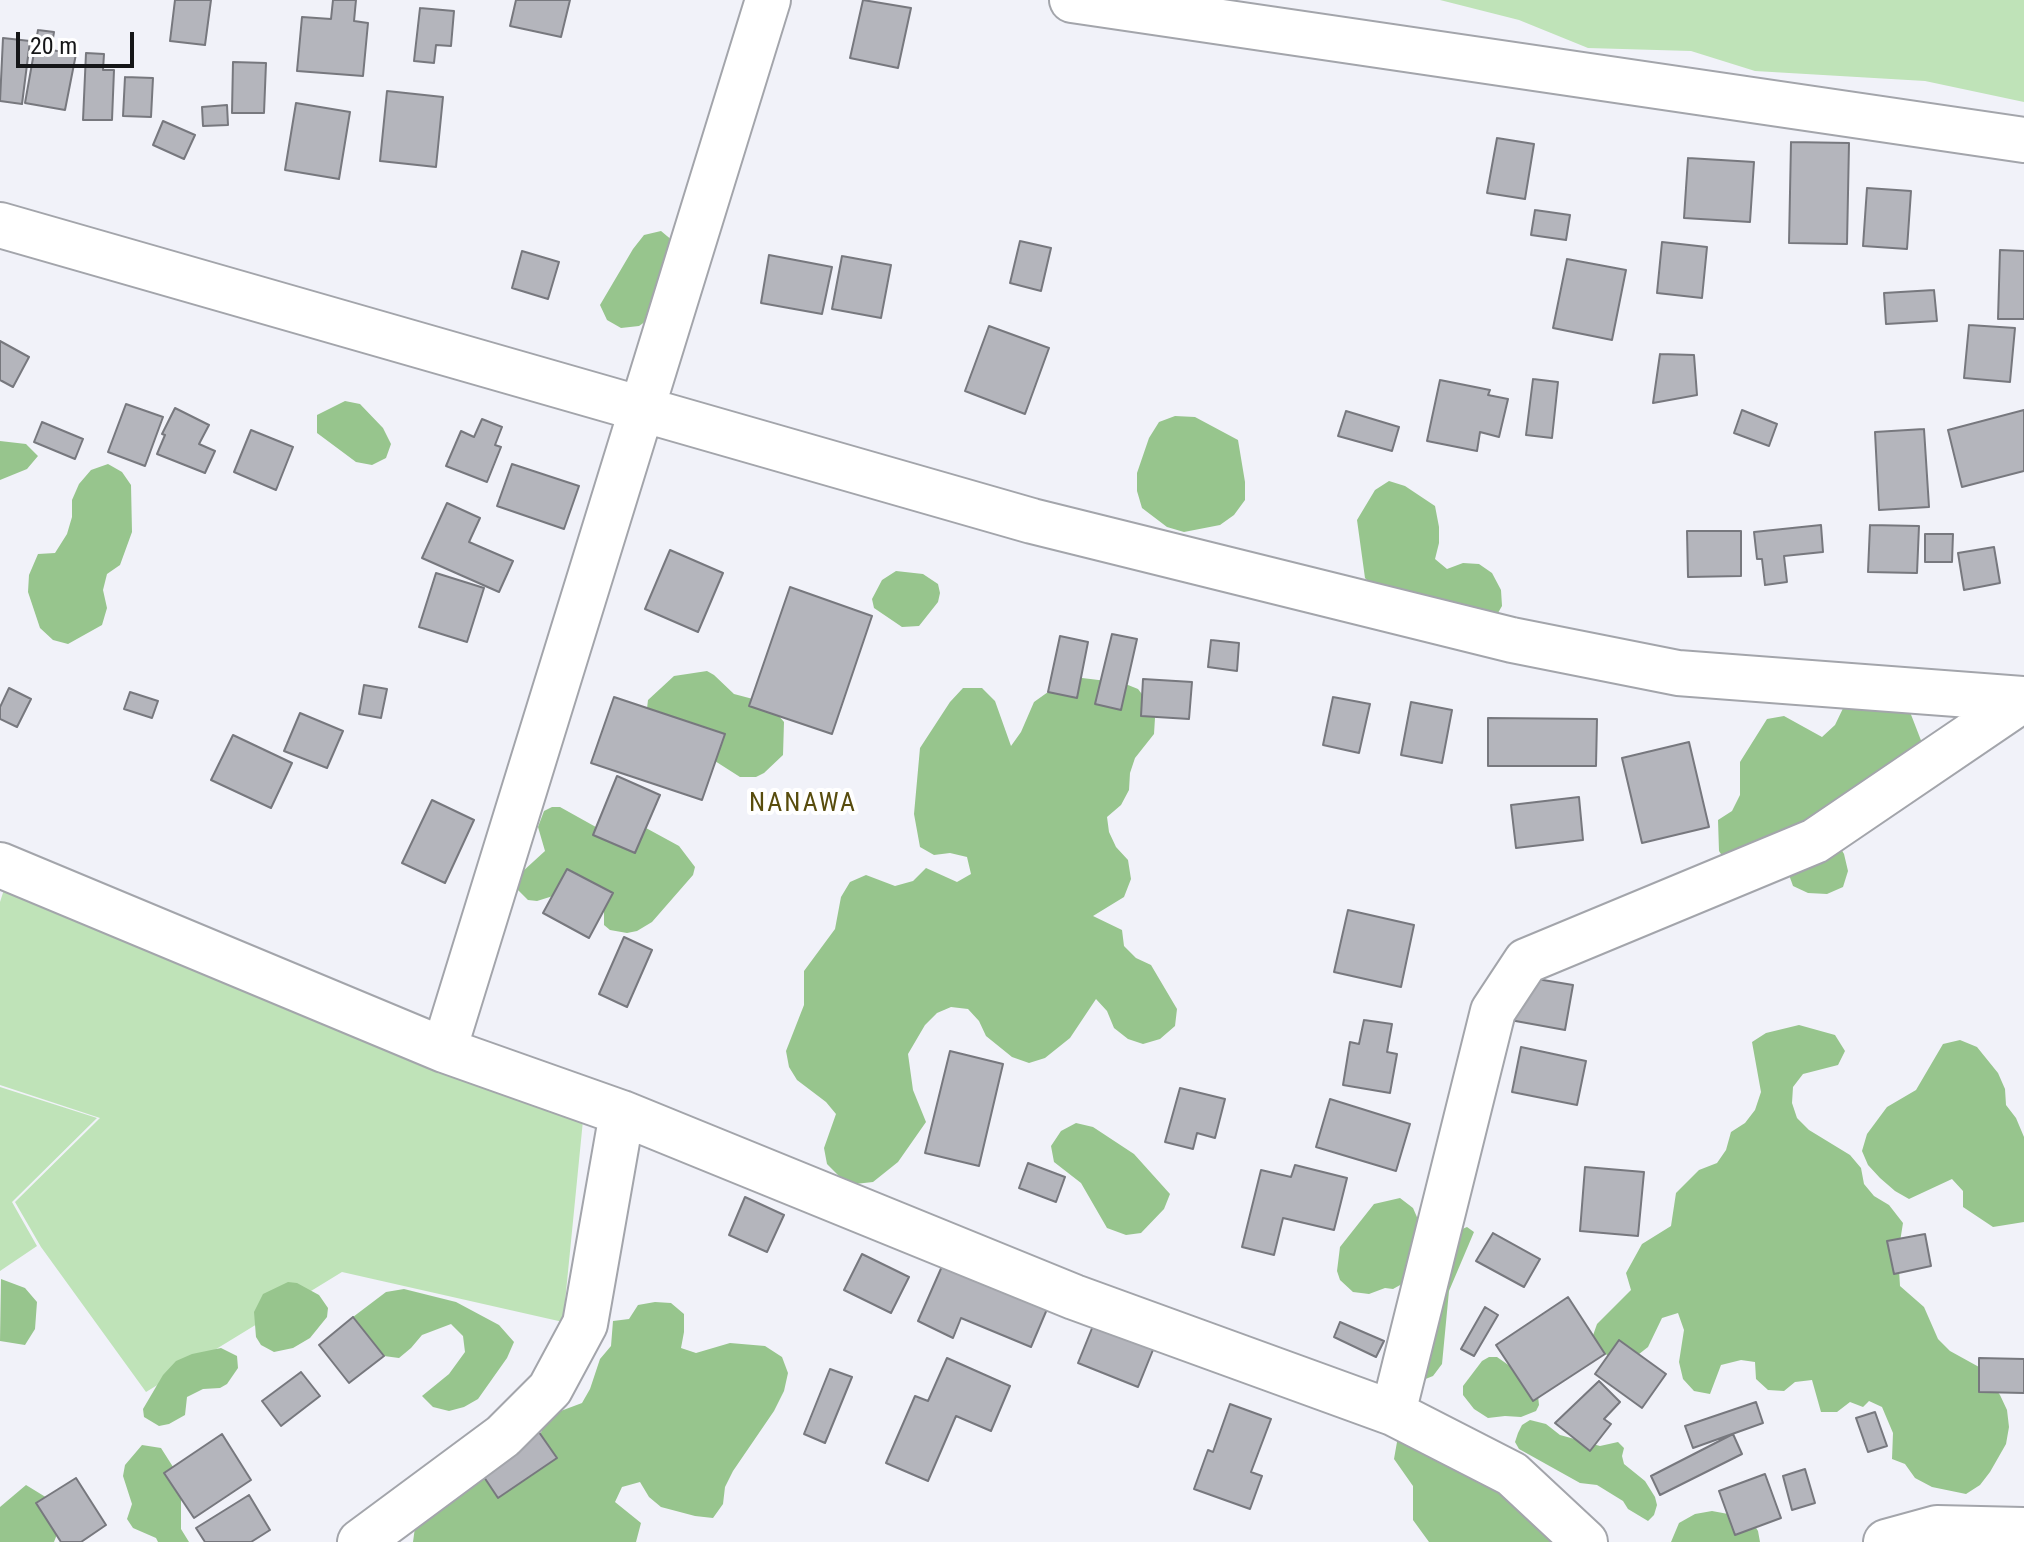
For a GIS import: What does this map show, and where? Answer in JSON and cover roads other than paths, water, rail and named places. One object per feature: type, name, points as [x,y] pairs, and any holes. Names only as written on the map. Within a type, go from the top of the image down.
[{"type":"street","points":[[444,1050],[768,0]]},
{"type":"street","points":[[1072,0],[2024,140]]},
{"type":"street","points":[[0,225],[1032,521],[1512,640],[1678,673],[2023,699]]},
{"type":"street","points":[[1393,1413],[1493,1011],[1526,961],[1815,841],[2023,699]]},
{"type":"street","points":[[0,865],[444,1050],[622,1113],[1074,1297],[1393,1413],[1512,1474],[1585,1542]]},
{"type":"street","points":[[360,1542],[503,1436],[550,1389],[585,1324],[622,1113]]},
{"type":"street","points":[[1886,1542],[1937,1528],[2024,1530]]},
{"type":"district","name":"NANAWA","points":[[803,804]]}]
